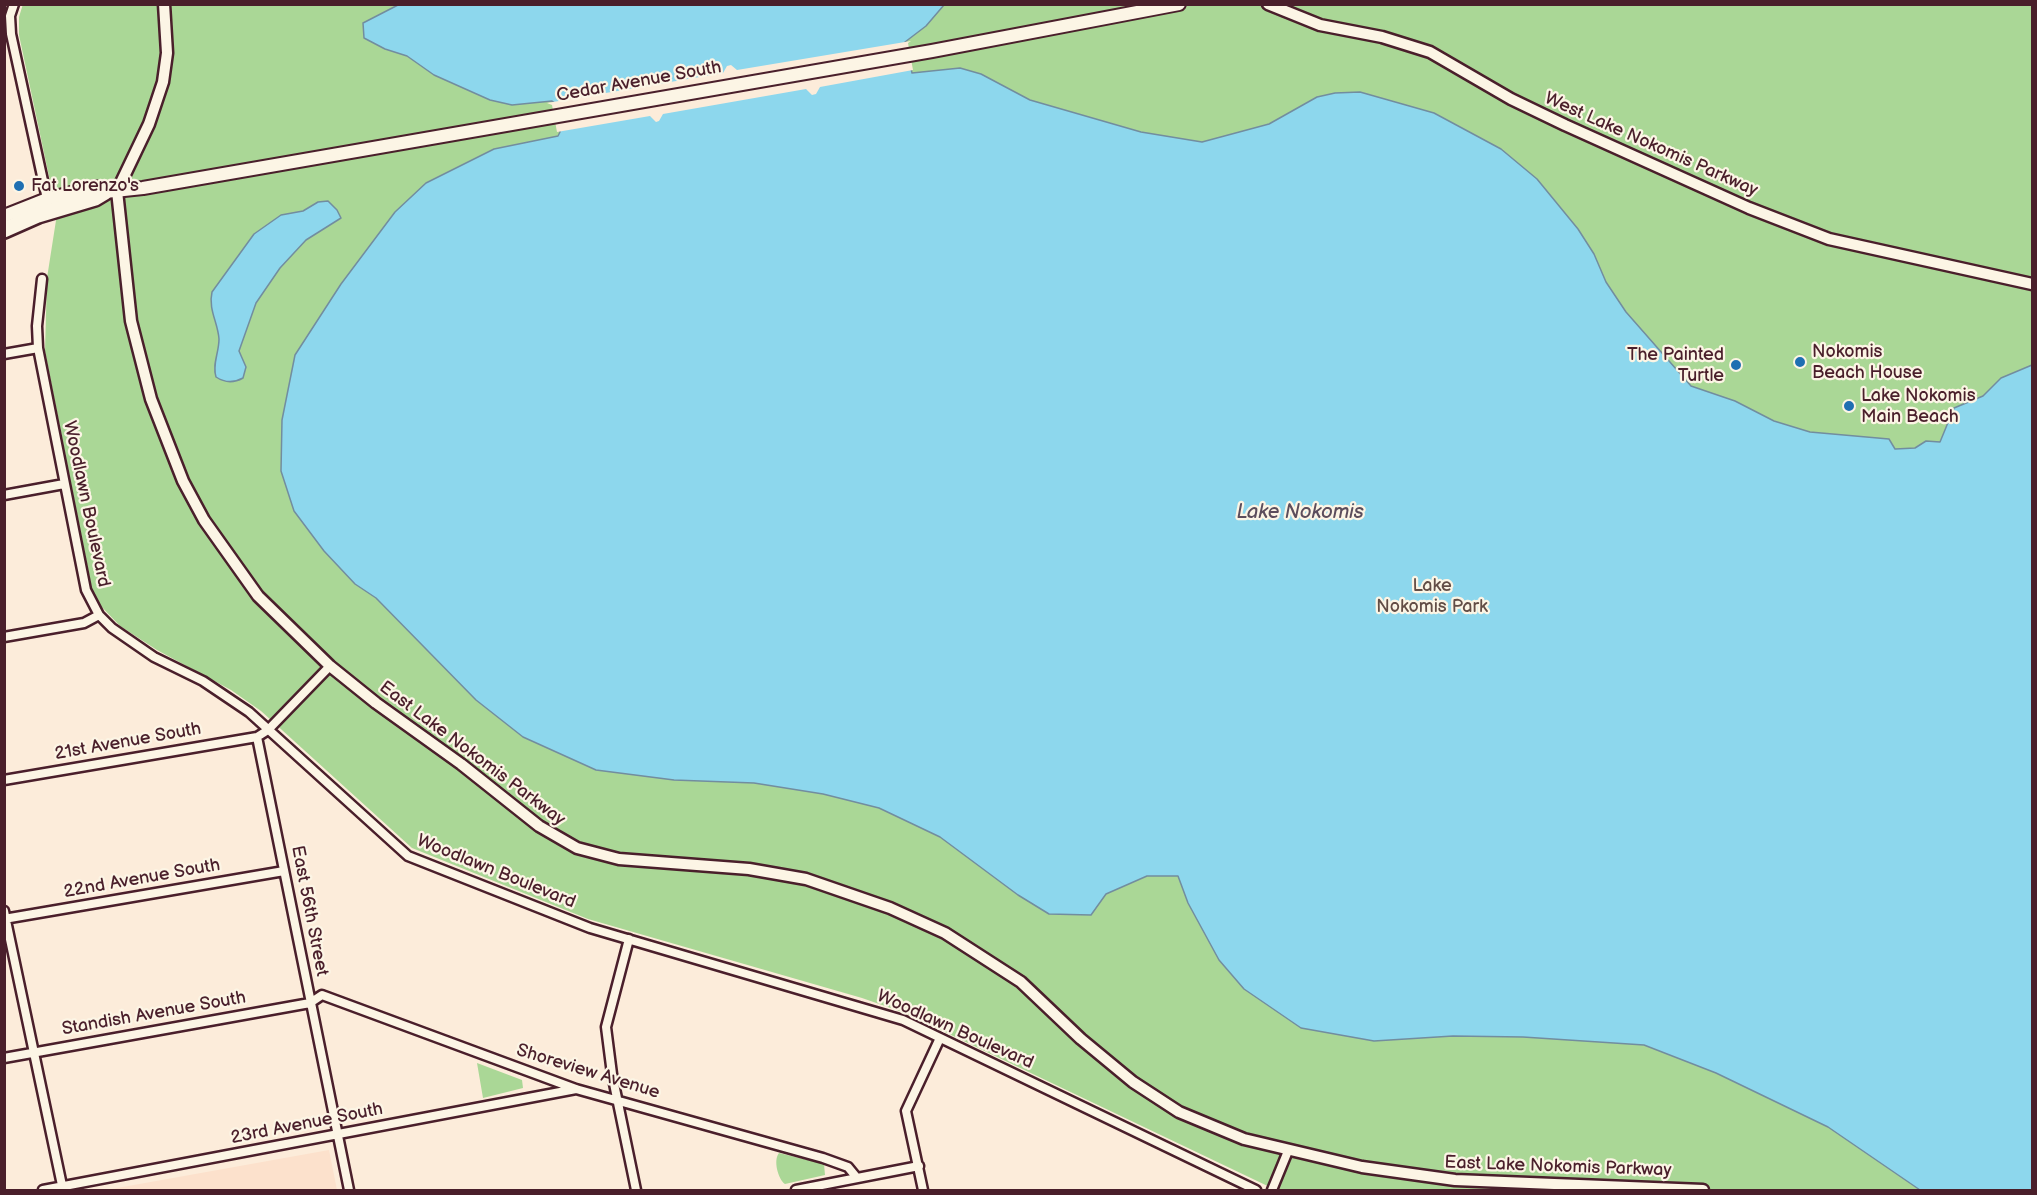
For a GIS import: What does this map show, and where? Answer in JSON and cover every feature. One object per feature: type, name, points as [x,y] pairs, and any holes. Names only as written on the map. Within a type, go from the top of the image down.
[{"type":"highway","name":"Cedar Avenue South","points":[[4,230],[38,215],[111,192]]},
{"type":"main road","name":"Cedar Avenue South","points":[[4,216],[47,199],[95,187],[111,192],[932,51],[1179,4]]},
{"type":"street","points":[[14,4],[7,13],[47,199]]},
{"type":"street","points":[[111,192],[149,124],[162,82],[167,53],[164,4]]},
{"type":"street","name":"West Lake Nokomis Parkway","points":[[1268,4],[1320,25],[1394,40],[1431,52],[1511,99],[1565,125],[1749,208],[1829,239],[2032,284]]},
{"type":"street","name":"East Lake Nokomis Parkway","points":[[111,192],[135,340],[151,399],[183,481],[204,520],[258,596],[330,666],[403,724],[560,840],[578,848],[619,859],[749,869],[806,879],[890,908],[945,933],[1021,982],[1081,1039],[1133,1082],[1179,1112],[1244,1139],[1371,1169],[1455,1180],[1703,1191]]},
{"type":"street","name":"Woodlawn Boulevard","points":[[42,279],[37,326],[38,348],[86,590],[99,615],[154,657],[227,696],[249,712],[408,856],[590,928],[863,1006],[903,1020],[1256,1191]]},
{"type":"street","points":[[4,354],[38,348]]},
{"type":"street","points":[[4,495],[64,484]]},
{"type":"street","points":[[4,637],[84,623],[99,615]]},
{"type":"street","points":[[257,737],[268,730],[330,666]]},
{"type":"street","name":"21st Avenue South","points":[[4,780],[257,737]]},
{"type":"street","name":"East 56th Street","points":[[257,737],[349,1191]]},
{"type":"street","name":"22nd Avenue South","points":[[5,916],[284,871]]},
{"type":"street","points":[[5,916],[63,1189]]},
{"type":"street","points":[[630,939],[606,1027],[608,1053],[636,1191]]},
{"type":"street","name":"Shoreview Avenue","points":[[310,1003],[322,995],[327,996],[576,1089],[823,1158],[848,1167],[857,1178]]},
{"type":"street","name":"Standish Avenue South","points":[[4,1058],[310,1003]]},
{"type":"street","points":[[924,1190],[906,1111],[940,1038]]},
{"type":"street","name":"23rd Avenue South","points":[[43,1191],[576,1089]]},
{"type":"street","points":[[1272,1191],[1288,1151]]},
{"type":"street","points":[[796,1191],[919,1166]]},
{"type":"shaded area","points":[[329,1150],[337,1190],[106,1190]]},
{"type":"green space","name":"Lake Nokomis","points":[[23,4],[2032,5],[2032,1190],[1276,1190],[905,1013],[862,998],[588,919],[412,848],[261,711],[231,690],[157,650],[120,626],[97,602],[92,589],[45,351],[47,278],[57,214],[19,35],[19,17]]},
{"type":"green space","points":[[477,1063],[522,1080],[523,1088],[483,1098]]},
{"type":"green space","points":[[779,1153],[824,1164],[825,1175],[785,1184],[777,1169],[776,1160]]},
{"type":"water","name":"Lake Nokomis","points":[[398,5],[944,5],[926,26],[905,42],[912,73],[960,68],[981,74],[1030,100],[1141,132],[1202,142],[1269,124],[1317,97],[1335,93],[1360,92],[1434,113],[1501,149],[1537,179],[1578,229],[1594,254],[1606,282],[1626,312],[1691,386],[1735,401],[1774,421],[1810,432],[1889,439],[1895,449],[1915,448],[1926,441],[1940,442],[1954,408],[1983,396],[2001,378],[2032,365],[2032,1190],[1920,1190],[1828,1127],[1716,1073],[1644,1045],[1523,1037],[1453,1036],[1374,1041],[1301,1028],[1244,989],[1219,960],[1188,903],[1178,876],[1147,876],[1106,894],[1091,915],[1049,914],[1018,895],[940,837],[879,808],[823,794],[754,783],[674,780],[596,770],[523,737],[476,700],[376,598],[355,584],[324,551],[294,511],[281,471],[282,420],[295,355],[341,284],[395,212],[426,183],[494,149],[558,136],[560,132],[555,103],[552,101],[512,105],[490,100],[434,75],[407,56],[385,49],[364,38],[363,23]]},
{"type":"water","points":[[328,201],[341,218],[306,240],[280,268],[256,303],[239,351],[246,367],[243,378],[230,382],[216,377],[219,339],[211,304],[212,292],[254,234],[281,215],[303,211],[318,202]]},
{"type":"pier","points":[[911,41],[908,43],[913,70],[820,87],[816,94],[812,95],[806,89],[663,114],[656,122],[650,116],[557,132],[552,105],[547,103],[723,73],[727,66],[731,65],[737,70]]},
{"type":"place","name":"Fat Lorenzo's","points":[[19,186]]},
{"type":"place","name":"Nokomis Beach House","points":[[1800,362]]},
{"type":"place","name":"The Painted Turtle","points":[[1736,365]]},
{"type":"place","name":"Lake Nokomis Main Beach","points":[[1849,406]]},
{"type":"park label","name":"Lake Nokomis Park","points":[[1432,596]]}]
